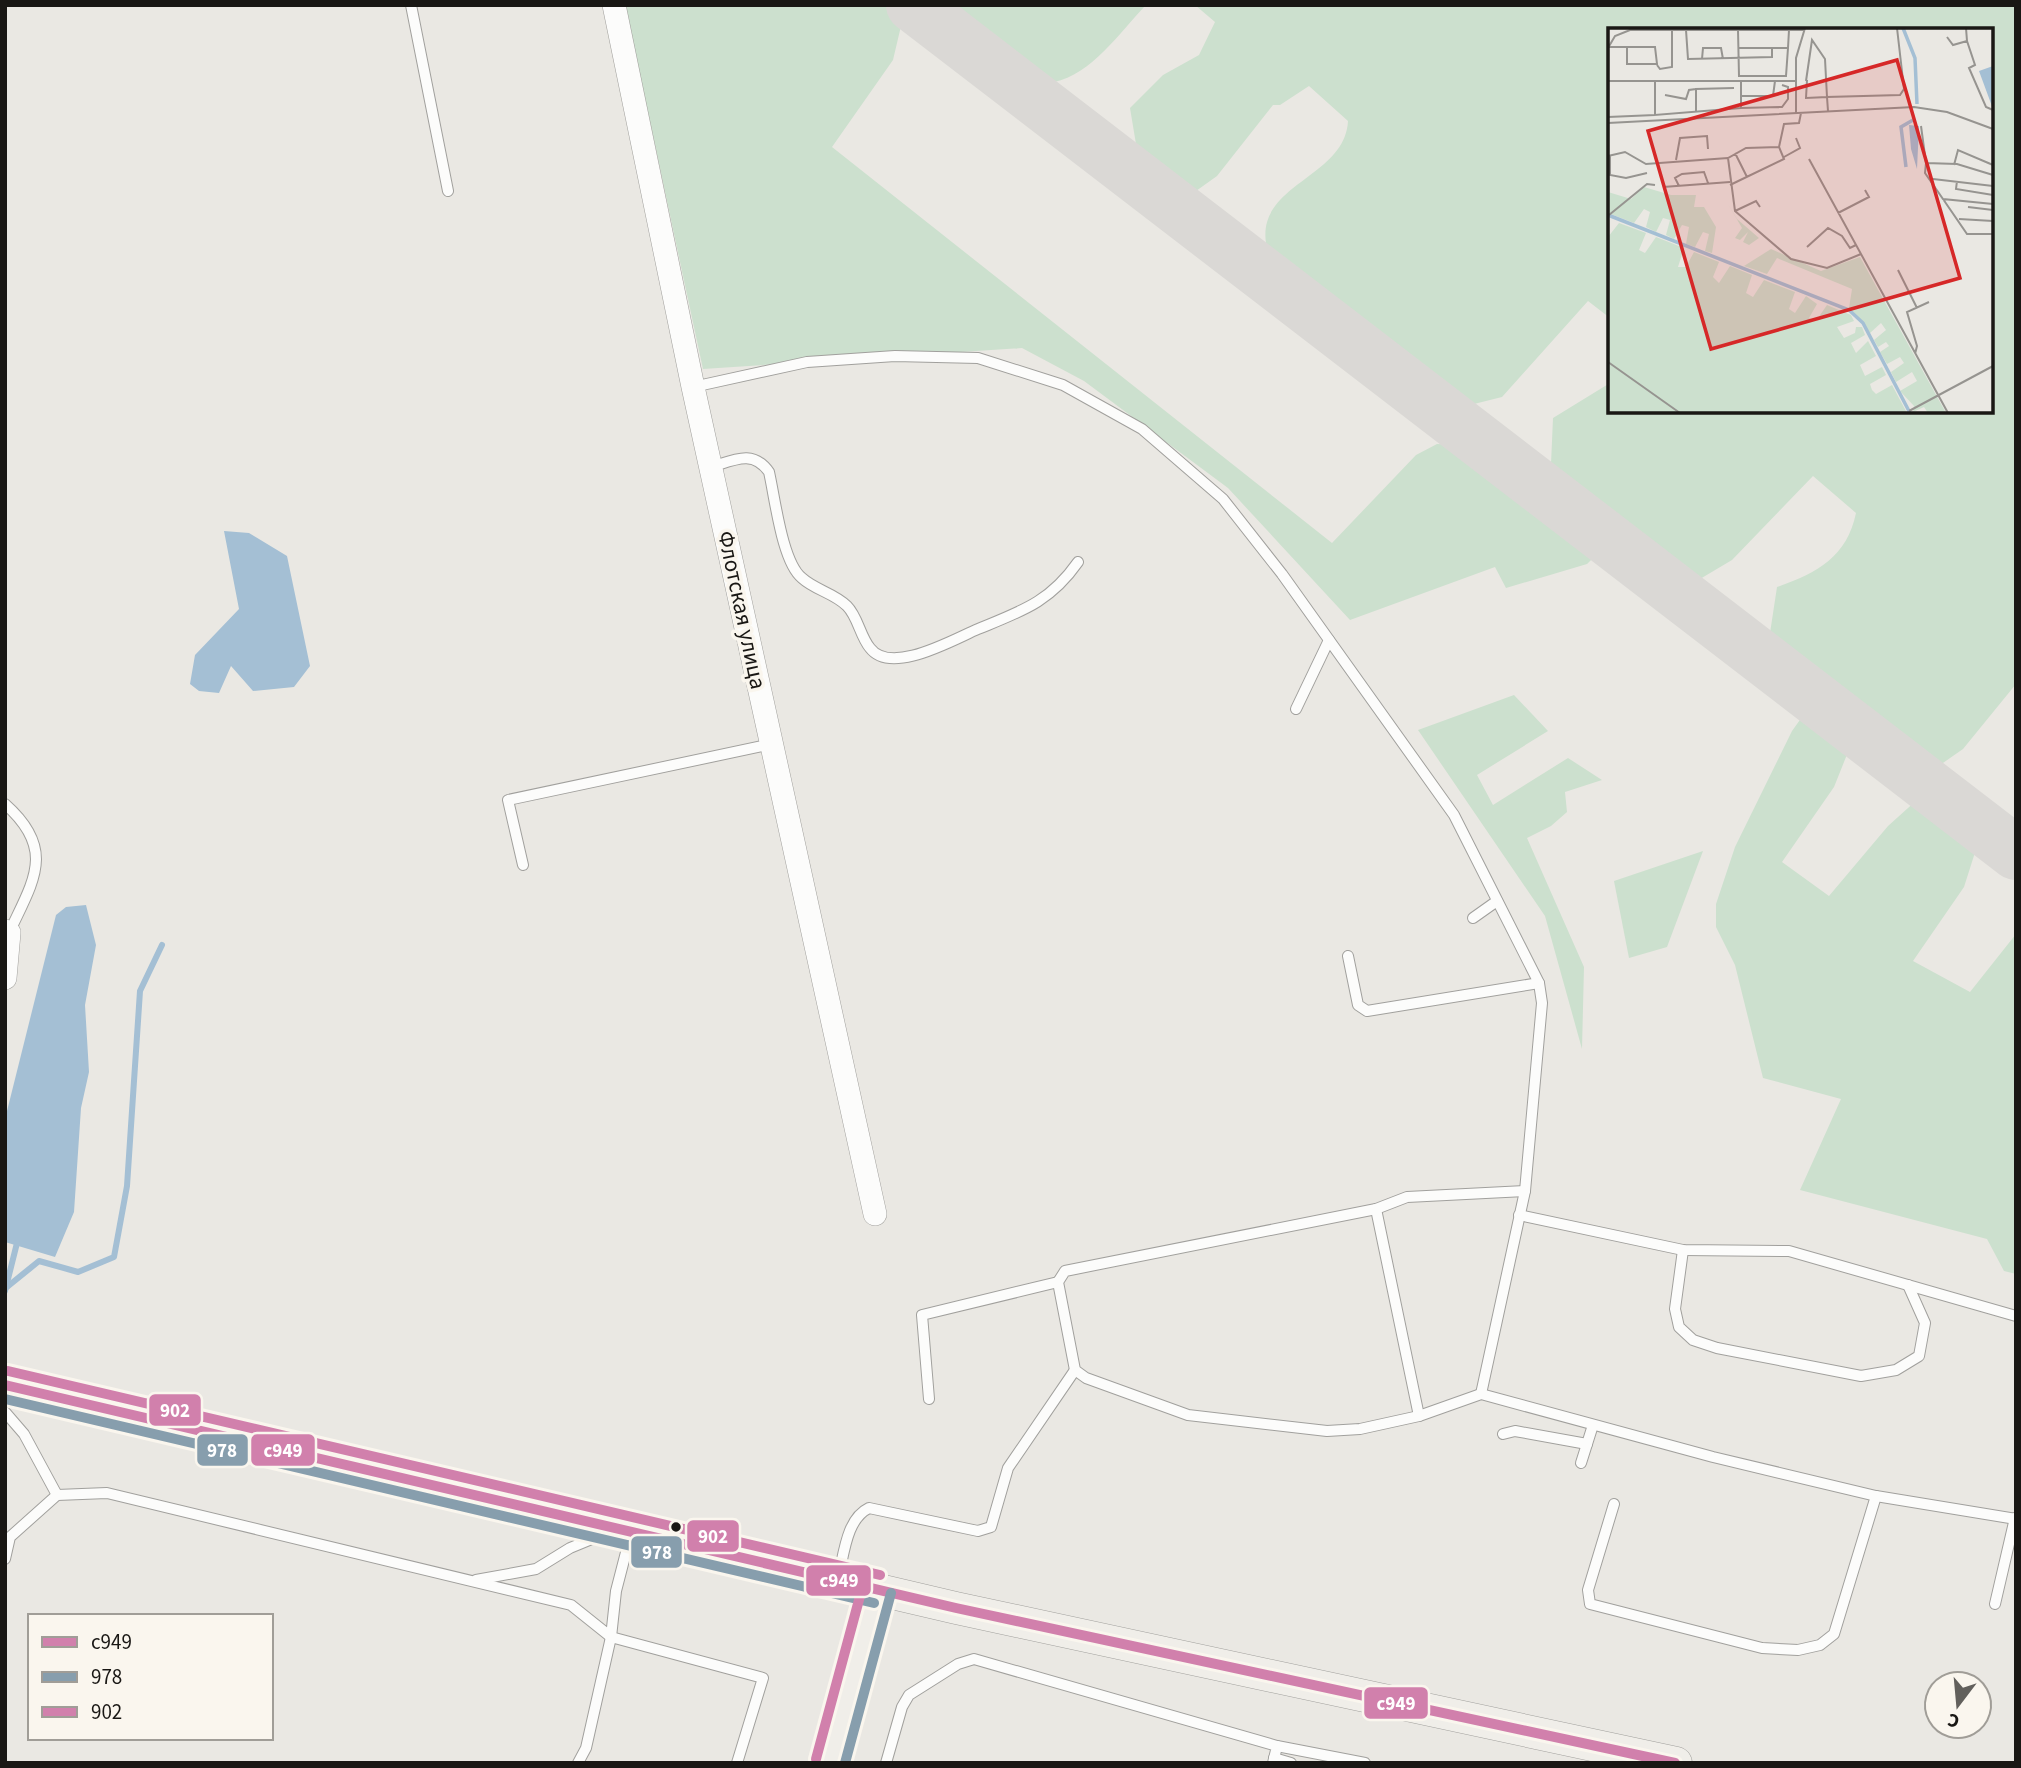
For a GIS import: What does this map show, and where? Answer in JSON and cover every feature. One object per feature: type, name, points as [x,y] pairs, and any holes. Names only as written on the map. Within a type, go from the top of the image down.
[{"type":"main road","points":[[5,1385],[838,1580],[1676,1763]]},
{"type":"main road","points":[[830,1763],[877,1588]]},
{"type":"street","name":"Флотская улица","points":[[614,5],[693,387],[875,1214]]},
{"type":"street","points":[[5,978],[7,932]]},
{"type":"lane","points":[[411,5],[448,191]]},
{"type":"lane","points":[[693,387],[807,362],[895,356],[978,358],[1063,384],[1142,429],[1223,499],[1329,640],[1454,815],[1539,983],[1542,1003],[1525,1191],[1481,1394]]},
{"type":"lane","points":[[711,467],[750,456],[761,460],[769,472],[790,563],[802,579],[834,594],[850,608],[870,650],[884,657],[908,659],[1038,603],[1062,585],[1078,562]]},
{"type":"lane","points":[[1296,709],[1329,640]]},
{"type":"lane","points":[[523,864],[508,800],[772,744]]},
{"type":"lane","points":[[5,804],[19,816],[38,860],[35,876],[7,932]]},
{"type":"lane","points":[[1473,918],[1497,901]]},
{"type":"lane","points":[[1348,956],[1359,1005],[1367,1011],[1539,983]]},
{"type":"lane","points":[[1525,1191],[1407,1197],[1376,1209],[1065,1271],[1058,1282],[1075,1370],[1086,1378],[1188,1415],[1327,1432],[1360,1429],[1419,1416],[1481,1394],[1876,1496],[2015,1519],[1995,1604]]},
{"type":"lane","points":[[1376,1209],[1419,1416]]},
{"type":"lane","points":[[1519,1215],[1683,1250],[1789,1251],[2016,1316]]},
{"type":"lane","points":[[1683,1250],[1675,1309],[1679,1327],[1693,1340],[1717,1348],[1861,1376],[1896,1370],[1919,1356],[1925,1340],[1925,1323],[1908,1285]]},
{"type":"lane","points":[[929,1399],[922,1315],[1058,1282]]},
{"type":"lane","points":[[838,1580],[852,1525],[858,1513],[869,1508],[978,1531],[991,1527],[1008,1468],[1075,1370]]},
{"type":"lane","points":[[5,1412],[24,1434],[57,1494]]},
{"type":"lane","points":[[1580,1463],[1592,1424]]},
{"type":"lane","points":[[1503,1434],[1515,1431],[1587,1444]]},
{"type":"lane","points":[[5,1559],[10,1537],[57,1494],[107,1493],[571,1605],[611,1637],[763,1678],[737,1763]]},
{"type":"lane","points":[[1615,1503],[1588,1590],[1590,1604],[1762,1648],[1798,1650],[1820,1646],[1834,1634],[1876,1496]]},
{"type":"lane","points":[[469,1581],[536,1569],[570,1548],[626,1529],[611,1637],[586,1748],[578,1763]]},
{"type":"lane","points":[[886,1763],[909,1695],[963,1661],[974,1659],[1278,1746],[1365,1763]]},
{"type":"lane","points":[[1278,1746],[1273,1760],[1291,1763]]},
{"type":"green space","points":[[625,5],[889,5],[893,10],[891,18],[901,26],[893,60],[832,147],[1332,543],[1416,455],[1437,444],[1458,445],[1592,548],[1594,557],[1587,564],[1506,588],[1495,567],[1350,620],[1228,488],[1084,381],[1022,348],[703,369]]},
{"type":"green space","points":[[954,5],[1146,5],[1093,62],[1068,78],[1054,82]]},
{"type":"green space","points":[[1195,5],[2016,5],[2016,684],[1963,749],[1940,765],[1770,633],[1777,587],[1805,576],[1828,561],[1838,552],[1852,528],[1856,513],[1813,476],[1732,560],[1700,579],[1551,464],[1553,418],[1608,384],[1608,413],[1993,413],[1993,28],[1608,28],[1608,316],[1588,301],[1502,397],[1470,405],[1267,248],[1266,227],[1273,209],[1285,195],[1332,156],[1343,140],[1348,121],[1309,86],[1280,105],[1273,105],[1217,176],[1196,191],[1136,144],[1130,108],[1163,75],[1199,55],[1215,22]]},
{"type":"green space","points":[[1514,695],[1548,731],[1477,775],[1493,805],[1568,758],[1602,780],[1565,792],[1567,812],[1551,826],[1527,838],[1584,967],[1582,1049],[1545,916],[1418,730]]},
{"type":"green space","points":[[1802,717],[1818,721],[1850,747],[1834,787],[1782,862],[1829,896],[1888,826],[1918,799],[1978,843],[1964,887],[1913,961],[1970,992],[2016,934],[2016,1274],[2004,1271],[1987,1239],[1800,1190],[1841,1099],[1763,1078],[1735,965],[1716,927],[1716,904],[1735,847],[1792,731]]},
{"type":"green space","points":[[1703,851],[1667,947],[1629,958],[1614,881]]},
{"type":"water","points":[[224,531],[249,533],[287,556],[310,666],[294,687],[253,691],[231,666],[219,693],[199,691],[190,684],[195,655],[239,609]]},
{"type":"water","points":[[86,905],[96,945],[85,1005],[89,1072],[81,1108],[74,1212],[55,1257],[5,1242],[5,1119],[56,915],[66,907]]},
{"type":"waterway","points":[[7,1287],[39,1261],[78,1272],[114,1257],[127,1186],[140,991],[162,945]]},
{"type":"waterway","points":[[5,1291],[17,1243]]},
{"type":"taxiway","points":[[913,5],[2016,853]]},
{"type":"transit line","name":"902","points":[[8,1371],[880,1575]]},
{"type":"transit line","name":"с949","points":[[5,1385],[956,1608],[1675,1763]]},
{"type":"transit line","name":"978","points":[[5,1399],[874,1603]]},
{"type":"transit line","name":"902","points":[[816,1759],[863,1585]]},
{"type":"transit line","name":"978","points":[[845,1763],[891,1593]]}]
